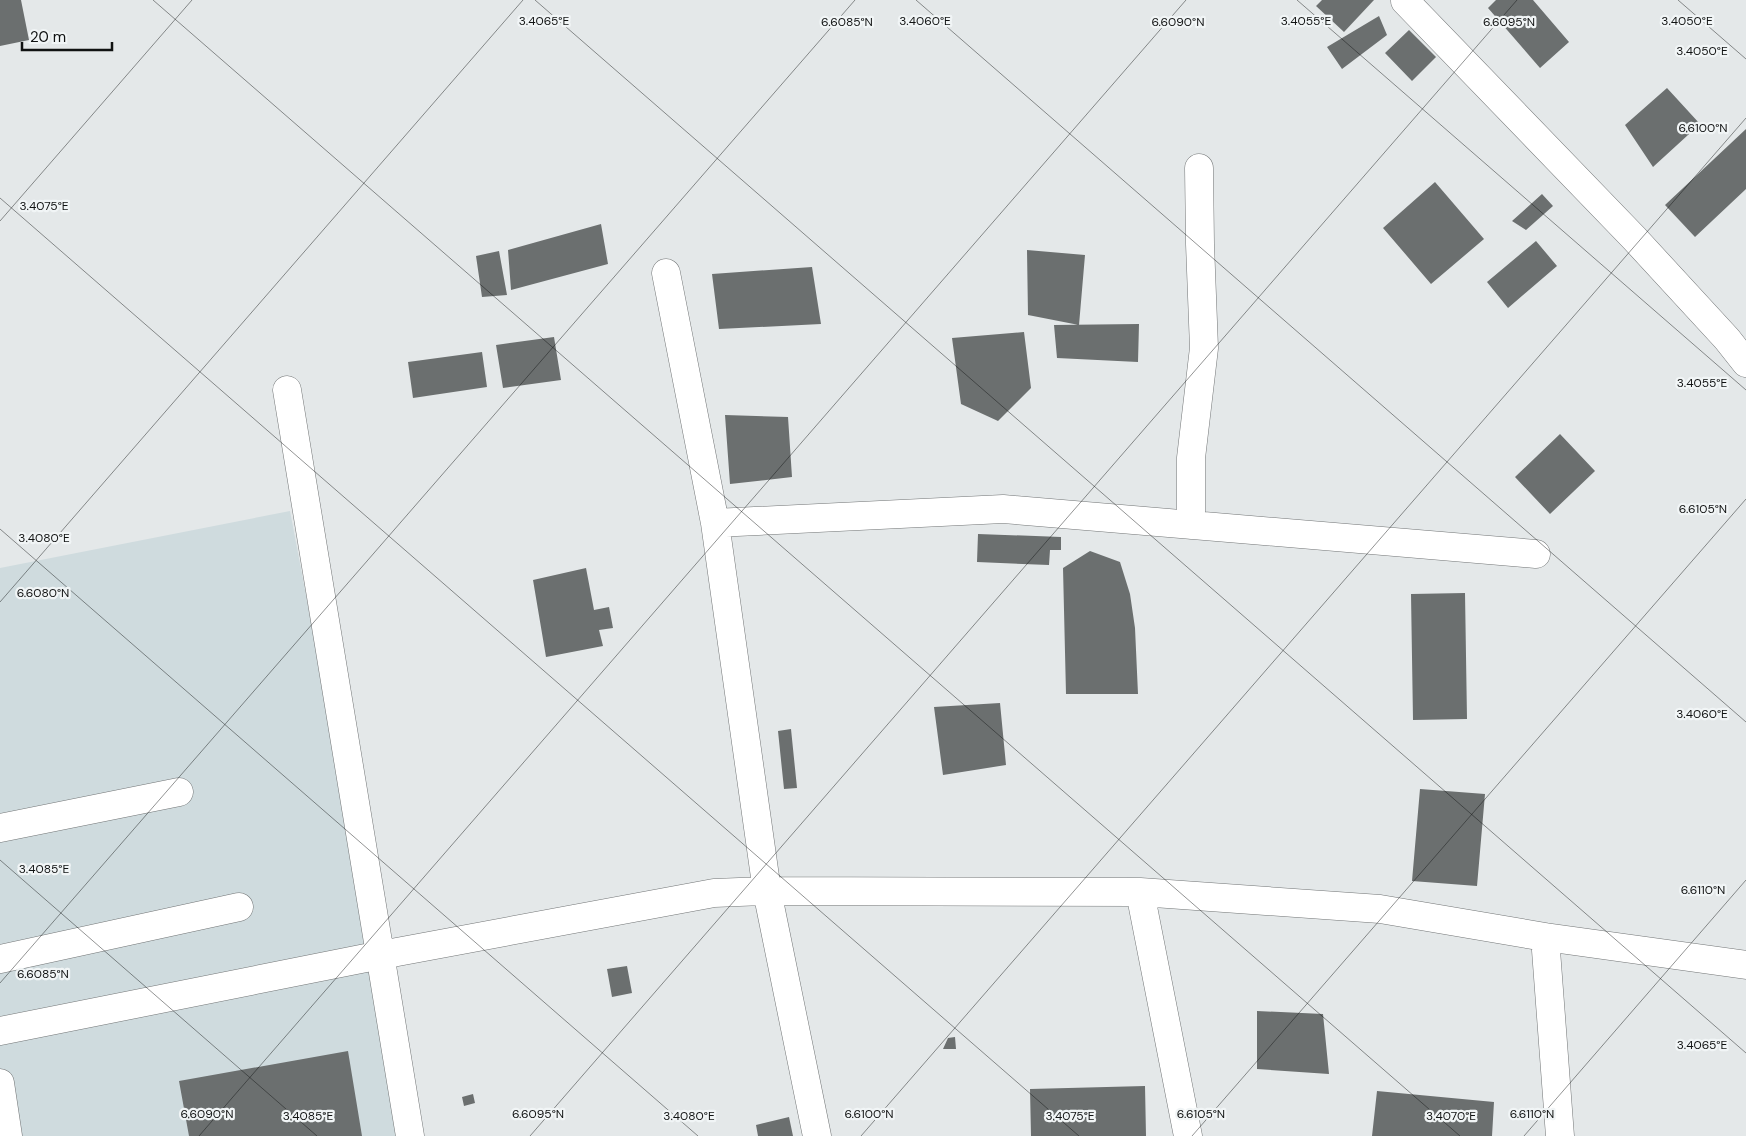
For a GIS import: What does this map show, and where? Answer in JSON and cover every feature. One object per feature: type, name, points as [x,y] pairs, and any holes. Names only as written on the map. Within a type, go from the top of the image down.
[{"type":"street","points":[[1405,1],[1634,238],[1727,339],[1746,363]]},
{"type":"street","points":[[1191,525],[1191,458],[1204,348],[1199,168]]},
{"type":"street","points":[[666,273],[715,523],[767,891],[817,1136]]},
{"type":"street","points":[[287,390],[410,1136]]},
{"type":"street","points":[[715,523],[1003,509],[1536,554]]},
{"type":"street","points":[[0,828],[179,792]]},
{"type":"street","points":[[0,1031],[381,955],[714,893],[767,891],[1140,892],[1380,909],[1675,956],[1746,965]]},
{"type":"street","points":[[1140,892],[1188,1136]]},
{"type":"street","points":[[0,959],[239,907]]},
{"type":"street","points":[[1545,936],[1560,1136]]},
{"type":"street","points":[[0,1083],[8,1136]]},
{"type":"shaded area","points":[[290,511],[409,1136],[0,1136],[0,568]]},
{"type":"building","points":[[0,0],[21,0],[29,40],[0,46]]},
{"type":"building","points":[[1322,0],[1374,0],[1344,32],[1316,6]]},
{"type":"building","points":[[1496,0],[1533,0],[1569,42],[1540,68],[1488,8]]},
{"type":"building","points":[[1379,16],[1387,35],[1342,69],[1327,47]]},
{"type":"building","points":[[1409,30],[1436,57],[1412,81],[1385,53]]},
{"type":"building","points":[[1667,88],[1700,124],[1653,167],[1625,125]]},
{"type":"building","points":[[1746,129],[1746,189],[1695,237],[1665,205]]},
{"type":"building","points":[[1435,182],[1484,239],[1431,284],[1383,228]]},
{"type":"building","points":[[1542,194],[1553,206],[1526,230],[1512,221]]},
{"type":"building","points":[[601,224],[608,264],[511,290],[508,250]]},
{"type":"building","points":[[1536,241],[1557,266],[1508,308],[1487,282]]},
{"type":"building","points":[[1027,250],[1085,255],[1079,325],[1028,315]]},
{"type":"building","points":[[499,251],[507,295],[482,297],[476,256]]},
{"type":"building","points":[[812,267],[821,324],[719,329],[712,274]]},
{"type":"building","points":[[1139,324],[1138,362],[1057,358],[1054,325]]},
{"type":"building","points":[[1024,332],[1031,388],[998,421],[961,404],[952,338]]},
{"type":"building","points":[[554,337],[561,380],[503,388],[496,345]]},
{"type":"building","points":[[482,352],[487,387],[413,398],[408,362]]},
{"type":"building","points":[[725,415],[788,417],[792,477],[730,484]]},
{"type":"building","points":[[1560,434],[1595,471],[1550,514],[1515,477]]},
{"type":"building","points":[[978,534],[1061,537],[1061,550],[1050,550],[1049,565],[977,562]]},
{"type":"building","points":[[1090,551],[1120,562],[1130,594],[1135,628],[1138,694],[1066,694],[1063,568]]},
{"type":"building","points":[[586,568],[594,610],[609,607],[613,628],[599,630],[603,646],[546,657],[533,580]]},
{"type":"building","points":[[1465,593],[1467,719],[1413,720],[1411,594]]},
{"type":"building","points":[[1000,703],[1006,765],[943,775],[934,707]]},
{"type":"building","points":[[791,729],[797,788],[784,789],[778,731]]},
{"type":"building","points":[[1420,789],[1485,794],[1477,886],[1412,881]]},
{"type":"building","points":[[627,966],[632,993],[612,997],[607,969]]},
{"type":"building","points":[[1257,1011],[1323,1014],[1329,1074],[1257,1069]]},
{"type":"building","points":[[955,1037],[956,1049],[943,1049],[948,1038]]},
{"type":"building","points":[[348,1051],[362,1136],[189,1136],[179,1081]]},
{"type":"building","points":[[1145,1086],[1146,1136],[1031,1136],[1030,1089]]},
{"type":"building","points":[[1377,1091],[1494,1102],[1492,1136],[1372,1136]]},
{"type":"building","points":[[473,1094],[475,1103],[464,1106],[462,1097]]},
{"type":"building","points":[[789,1117],[793,1136],[758,1136],[756,1125]]}]
